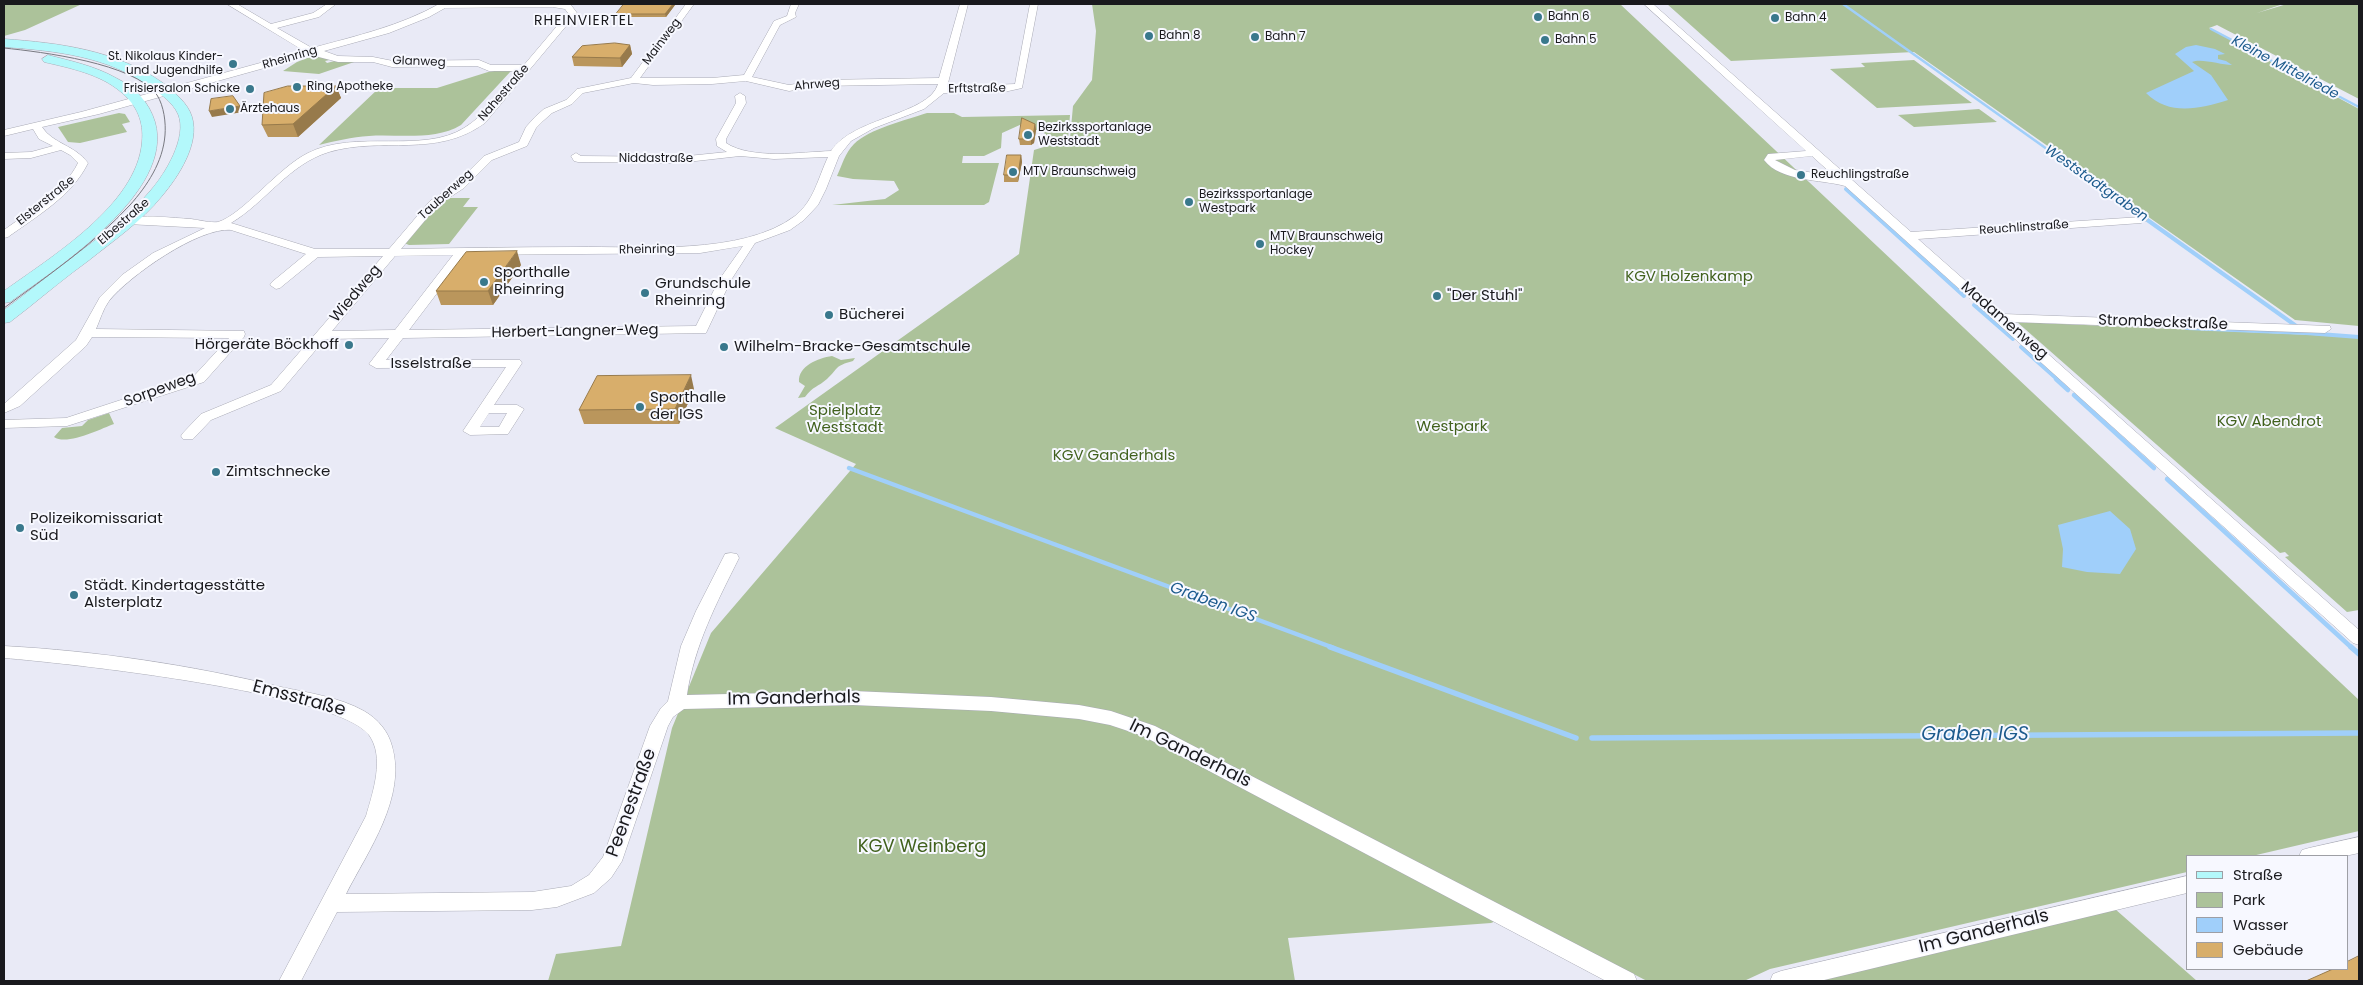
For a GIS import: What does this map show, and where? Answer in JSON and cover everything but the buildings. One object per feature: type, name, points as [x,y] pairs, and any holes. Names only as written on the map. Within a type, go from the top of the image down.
[{"type":"street","points":[[234,4],[312,52]]},
{"type":"street","points":[[269,27],[316,15],[332,4]]},
{"type":"street","name":"Nahestraße","points":[[89,333],[100,304],[146,262],[218,225],[246,207],[287,169],[316,153],[364,143],[442,140],[468,131],[481,121],[573,14],[572,9],[553,4],[444,5]]},
{"type":"street","name":"Mainweg","points":[[634,80],[690,4]]},
{"type":"street","points":[[747,78],[777,23],[792,16],[791,13],[795,4]]},
{"type":"street","points":[[942,86],[964,4]]},
{"type":"street","name":"Erftstraße","points":[[942,86],[1004,89],[1019,86],[1034,4]]},
{"type":"street","name":"Madamenweg","points":[[1648,4],[2359,639]]},
{"type":"street","name":"Rheinring","points":[[168,93],[231,78],[247,70],[399,26],[444,5]]},
{"type":"street","name":"Elbestraße","points":[[4,43],[55,48],[102,58],[145,76],[168,93],[181,106],[186,119],[186,132],[180,158],[171,175],[156,194],[122,226],[4,318]]},
{"type":"street","name":"Glanweg","points":[[312,52],[325,53],[335,58],[388,61],[392,64],[479,63],[486,68],[526,68]]},
{"type":"street","name":"Elbestraße","points":[[4,53],[48,59],[87,70],[121,85],[138,101],[146,113],[151,137],[147,158],[137,181],[125,197],[96,227],[4,298]]},
{"type":"street","name":"Ahrweg","points":[[634,80],[653,82],[712,81],[747,78],[789,88],[820,83],[942,86]]},
{"type":"street","name":"Tauberweg","points":[[391,253],[434,203],[460,186],[488,158],[523,144],[531,127],[548,112],[569,102],[580,91],[634,80]]},
{"type":"street","name":"Rheinring","points":[[122,226],[175,228],[218,225],[246,230],[290,247],[315,253],[700,249],[749,241],[785,228],[808,211],[820,192],[834,154],[840,145],[856,133],[917,109],[928,102],[942,86]]},
{"type":"street","points":[[4,133],[168,93]]},
{"type":"street","points":[[739,154],[726,149],[721,144],[721,139],[741,103],[740,96]]},
{"type":"street","name":"Elsterstraße","points":[[4,235],[70,184],[80,172],[84,163],[80,158],[43,137],[36,126]]},
{"type":"street","points":[[4,156],[31,155],[60,147]]},
{"type":"street","points":[[1816,153],[1772,156],[1769,158],[1770,163],[1781,170],[1832,178],[1851,184]]},
{"type":"street","name":"Niddastraße","points":[[576,156],[578,159],[708,158],[739,154],[834,154]]},
{"type":"street","name":"Reuchlinstraße","points":[[1908,236],[2141,220]]},
{"type":"street","name":"Herbert-Langner-Weg","points":[[346,335],[701,330],[725,280],[749,246],[749,241]]},
{"type":"street","name":"Isselstraße","points":[[462,252],[376,364],[514,364],[485,409]]},
{"type":"street","points":[[276,285],[315,253]]},
{"type":"street","name":"Wiedweg","points":[[188,436],[206,417],[276,388],[391,253]]},
{"type":"street","name":"Strombeckstraße","points":[[2000,318],[2325,329]]},
{"type":"street","points":[[4,409],[15,403],[89,333]]},
{"type":"street","name":"Sorpeweg","points":[[4,424],[67,422],[199,379],[239,334],[89,333]]},
{"type":"street","name":"Wiedweg","points":[[321,335],[346,335]]},
{"type":"street","points":[[677,704],[679,682],[692,638],[731,558]]},
{"type":"street","name":"Emsstraße","points":[[4,652],[100,662],[275,690],[326,703],[363,719],[378,734],[384,751],[384,786],[376,816],[290,981]]},
{"type":"street","name":"Im Ganderhals","points":[[677,704],[688,701],[853,698],[1043,708],[1079,712],[1127,722],[1150,731],[1626,981]]},
{"type":"street","name":"Peenestraße","points":[[330,903],[532,901],[563,898],[584,890],[599,880],[612,861],[659,726],[669,708],[677,704]]},
{"type":"street","points":[[2314,855],[2359,845]]},
{"type":"street","name":"Im Ganderhals","points":[[1781,981],[2186,884]]},
{"type":"green space","points":[[4,4],[82,4],[25,30],[4,36]]},
{"type":"green space","name":"Westpark","points":[[1092,4],[1620,4],[2359,700],[2359,831],[2256,855],[2186,855],[2186,872],[1770,969],[1744,981],[1647,981],[1516,913],[1491,923],[1288,938],[1295,981],[548,981],[556,954],[621,946],[672,728],[711,633],[856,464],[775,428],[1019,254],[1034,150],[1070,139],[1073,106],[1092,80],[1096,31]]},
{"type":"green space","points":[[1667,4],[2283,4],[2257,13],[2287,4],[2359,4],[2359,99],[2217,25],[2209,28],[2359,109],[2359,326],[2295,320],[1914,52],[1731,61]]},
{"type":"green space","points":[[323,52],[334,59],[325,61],[327,63],[338,60],[360,60],[319,74],[283,71],[297,62]]},
{"type":"green space","points":[[1914,60],[1972,103],[1877,108],[1830,69],[1865,67],[1861,63]]},
{"type":"green space","points":[[511,71],[461,125],[451,130],[428,135],[344,139],[319,145],[379,88],[437,88],[488,72]]},
{"type":"green space","points":[[1979,109],[1997,122],[1914,127],[1898,115]]},
{"type":"green space","points":[[119,113],[125,114],[130,122],[122,124],[127,132],[80,143],[68,142],[58,127]]},
{"type":"green space","points":[[927,113],[954,113],[962,117],[1070,115],[1068,139],[1045,145],[1046,134],[1022,124],[1002,133],[1001,148],[984,156],[963,156],[962,163],[999,163],[989,202],[984,205],[832,205],[885,199],[899,190],[894,181],[853,179],[837,176],[848,151],[861,139],[888,125]]},
{"type":"green space","points":[[449,198],[470,198],[463,207],[478,207],[449,244],[409,245],[404,243],[425,216]]},
{"type":"green space","name":"KGV Abendrot","points":[[2017,322],[2359,337],[2359,610],[2347,612],[2285,557],[2289,556],[2285,552],[2280,553]]},
{"type":"green space","name":"Spielplatz Weststadt","points":[[832,356],[841,360],[855,358],[853,361],[840,366],[805,397],[798,398],[805,386],[799,382],[805,367],[815,361]]},
{"type":"green space","points":[[109,413],[114,424],[75,438],[60,439],[54,437],[62,428],[82,426],[88,420]]},
{"type":"green space","points":[[2115,909],[2197,981],[1808,981]]},
{"type":"water","points":[[2196,45],[2215,49],[2225,54],[2218,55],[2218,59],[2232,65],[2200,61],[2192,62],[2211,75],[2228,100],[2195,108],[2174,108],[2164,105],[2146,93],[2194,71],[2175,54],[2186,47]]},
{"type":"water","points":[[2110,511],[2130,529],[2136,549],[2120,574],[2087,572],[2062,567],[2063,549],[2058,525]]},
{"type":"waterway","name":"Weststadtgraben","points":[[1843,4],[2075,169]]},
{"type":"waterway","name":"Kleine Mittelriede","points":[[2211,29],[2359,107]]},
{"type":"waterway","name":"Weststadtgraben","points":[[2073,167],[2306,333]]},
{"type":"waterway","points":[[1846,189],[1964,296]]},
{"type":"waterway","points":[[1974,305],[2013,339]]},
{"type":"waterway","points":[[2187,328],[2306,333]]},
{"type":"waterway","name":"Weststadtgraben","points":[[2306,333],[2359,337]]},
{"type":"waterway","points":[[2021,347],[2058,380]]},
{"type":"waterway","points":[[2056,379],[2068,390]]},
{"type":"waterway","points":[[2074,395],[2154,468]]},
{"type":"waterway","name":"Graben IGS","points":[[849,468],[1334,648]]},
{"type":"waterway","points":[[2167,479],[2352,648]]},
{"type":"waterway","name":"Graben IGS","points":[[1330,647],[1576,738]]},
{"type":"waterway","points":[[2351,647],[2359,654]]},
{"type":"waterway","name":"Graben IGS","points":[[1592,738],[2359,733]]},
{"type":"tram line","points":[[4,48],[63,56],[109,67],[129,75],[145,84],[157,95],[165,120],[164,145],[158,164],[148,182],[130,205],[85,247],[4,308]]},
{"type":"place","name":"Bahn 6","points":[[1538,17]]},
{"type":"place","name":"Bahn 4","points":[[1775,18]]},
{"type":"place","name":"Bahn 8","points":[[1149,36]]},
{"type":"place","name":"Bahn 7","points":[[1255,37]]},
{"type":"place","name":"Bahn 5","points":[[1545,40]]},
{"type":"place","name":"St. Nikolaus Kinder- und Jugendhilfe","points":[[233,64]]},
{"type":"place","name":"Ring Apotheke","points":[[297,87]]},
{"type":"place","name":"Frisiersalon Schicke","points":[[250,89]]},
{"type":"place","name":"Ärztehaus","points":[[230,109]]},
{"type":"place","name":"Bezirkssportanlage Weststadt","points":[[1028,135]]},
{"type":"place","name":"MTV Braunschweig","points":[[1013,172]]},
{"type":"place","name":"Reuchlingstraße","points":[[1801,175]]},
{"type":"place","name":"Bezirkssportanlage Westpark","points":[[1189,202]]},
{"type":"place","name":"MTV Braunschweig Hockey","points":[[1260,244]]},
{"type":"place","name":"Sporthalle Rheinring","points":[[484,282]]},
{"type":"place","name":"Grundschule Rheinring","points":[[645,293]]},
{"type":"place","name":"\"Der Stuhl\"","points":[[1437,296]]},
{"type":"place","name":"Bücherei","points":[[829,315]]},
{"type":"place","name":"Hörgeräte Böckhoff","points":[[349,345]]},
{"type":"place","name":"Wilhelm-Bracke-Gesamtschule","points":[[724,347]]},
{"type":"place","name":"Sporthalle der IGS","points":[[640,407]]},
{"type":"place","name":"Zimtschnecke","points":[[216,472]]},
{"type":"place","name":"Polizeikomissariat Süd","points":[[20,528]]},
{"type":"place","name":"Städt. Kindertagesstätte Alsterplatz","points":[[74,595]]},
{"type":"district","name":"RHEINVIERTEL","points":[[584,21]]},
{"type":"park label","name":"KGV Holzenkamp","points":[[1689,277]]},
{"type":"park label","name":"KGV Ganderhals","points":[[1114,456]]},
{"type":"park label","name":"KGV Weinberg","points":[[922,847]]}]
